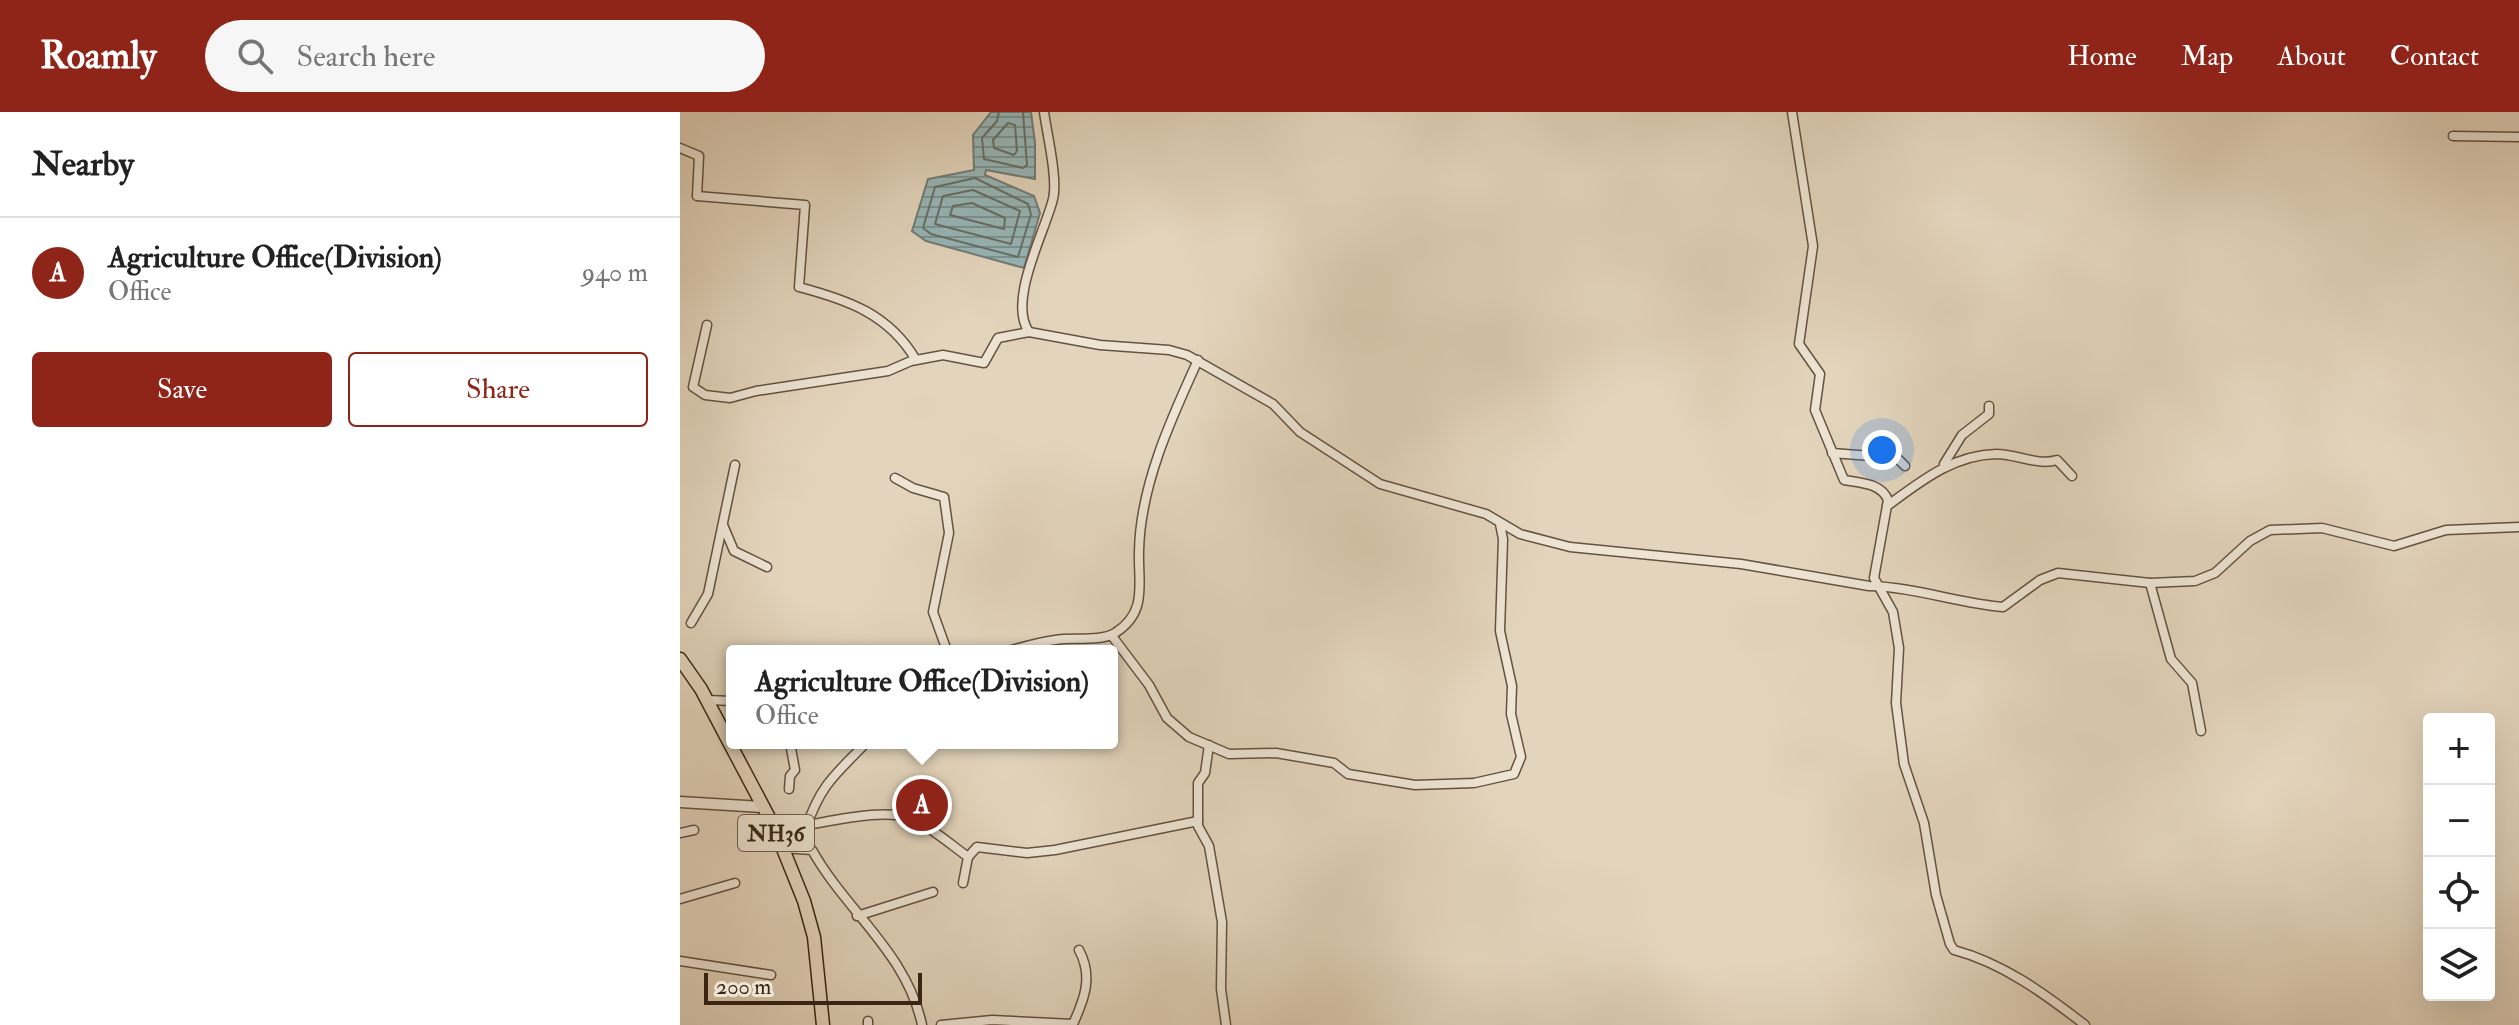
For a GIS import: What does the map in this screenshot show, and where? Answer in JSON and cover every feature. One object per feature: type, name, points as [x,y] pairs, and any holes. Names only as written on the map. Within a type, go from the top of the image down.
[{"type":"highway","name":"NH36","points":[[680,659],[707,700],[726,737]]},
{"type":"highway","name":"NH36","points":[[732,749],[775,829],[812,929],[823,1025]]},
{"type":"street","points":[[1029,332],[1022,312],[1027,282],[1054,196],[1044,112]]},
{"type":"street","points":[[1792,112],[1813,246],[1799,344],[1820,374],[1815,410],[1844,480],[1884,491],[1887,506],[1874,578],[1893,612],[1899,648],[1895,689],[1904,764],[1924,823],[1936,895],[1950,944],[1954,950],[2009,970],[2021,983],[2085,1025]]},
{"type":"street","points":[[2453,136],[2519,137]]},
{"type":"street","points":[[680,148],[699,156],[697,196],[805,205],[799,287],[851,302],[876,314],[905,341],[916,360]]},
{"type":"street","points":[[693,387],[707,325]]},
{"type":"street","points":[[680,382],[705,395],[730,398],[787,385],[888,371],[916,360],[943,355],[984,363],[998,338],[1029,332],[1100,345],[1169,350],[1198,360],[1273,404],[1300,432],[1380,484],[1486,514],[1520,534],[1570,547],[1633,551],[1880,586],[1907,587],[1963,604],[2003,607],[2040,580],[2058,573],[2150,583],[2195,581],[2215,573],[2250,541],[2270,530],[2322,528],[2394,546],[2446,530],[2519,527]]},
{"type":"street","points":[[1032,645],[1056,639],[1112,636],[1124,627],[1140,605],[1139,551],[1146,504],[1159,456],[1198,360]]},
{"type":"street","points":[[1887,506],[1944,464],[1962,435],[1989,414],[1989,406]]},
{"type":"street","points":[[1832,453],[1897,458],[1905,466]]},
{"type":"street","points":[[1944,464],[1995,454],[2017,456],[2046,463],[2062,462],[2072,476]]},
{"type":"street","points":[[691,623],[708,594],[735,465]]},
{"type":"street","points":[[895,478],[913,488],[944,497],[949,533],[933,612],[945,645]]},
{"type":"street","points":[[723,524],[734,551],[767,567]]},
{"type":"street","points":[[1112,636],[1149,685],[1167,718],[1189,737],[1229,754],[1276,753],[1334,763],[1348,774],[1415,785],[1474,783],[1514,774],[1521,757],[1511,714],[1512,686],[1500,631],[1503,539],[1500,524]]},
{"type":"street","points":[[2150,583],[2171,659],[2192,683],[2201,731]]},
{"type":"street","points":[[707,700],[726,701]]},
{"type":"street","points":[[1209,745],[1205,773],[1198,783],[1198,821],[1209,846],[1222,922],[1221,989],[1226,1025]]},
{"type":"street","points":[[789,789],[790,776],[795,770],[791,749]]},
{"type":"street","points":[[806,828],[817,794],[859,749]]},
{"type":"street","points":[[680,802],[762,807]]},
{"type":"street","points":[[775,829],[806,828],[863,817],[904,817],[955,845],[968,857]]},
{"type":"street","points":[[963,883],[968,857],[977,847],[1027,853],[1055,850],[1198,821]]},
{"type":"street","points":[[680,833],[694,830]]},
{"type":"street","points":[[781,848],[812,850],[857,916],[905,975],[922,1025]]},
{"type":"street","points":[[680,899],[735,883]]},
{"type":"street","points":[[857,916],[933,892]]},
{"type":"street","points":[[941,1025],[992,1020],[1073,1024],[1086,995],[1087,964],[1079,950]]},
{"type":"street","points":[[680,961],[771,975]]},
{"type":"water","points":[[991,112],[1031,112],[1035,179],[986,170],[985,175],[1034,196],[1040,213],[1024,268],[926,241],[912,231],[928,179],[974,170],[973,135]]},
{"type":"place","name":"Agriculture Office(Division)","points":[[922,805]]}]
